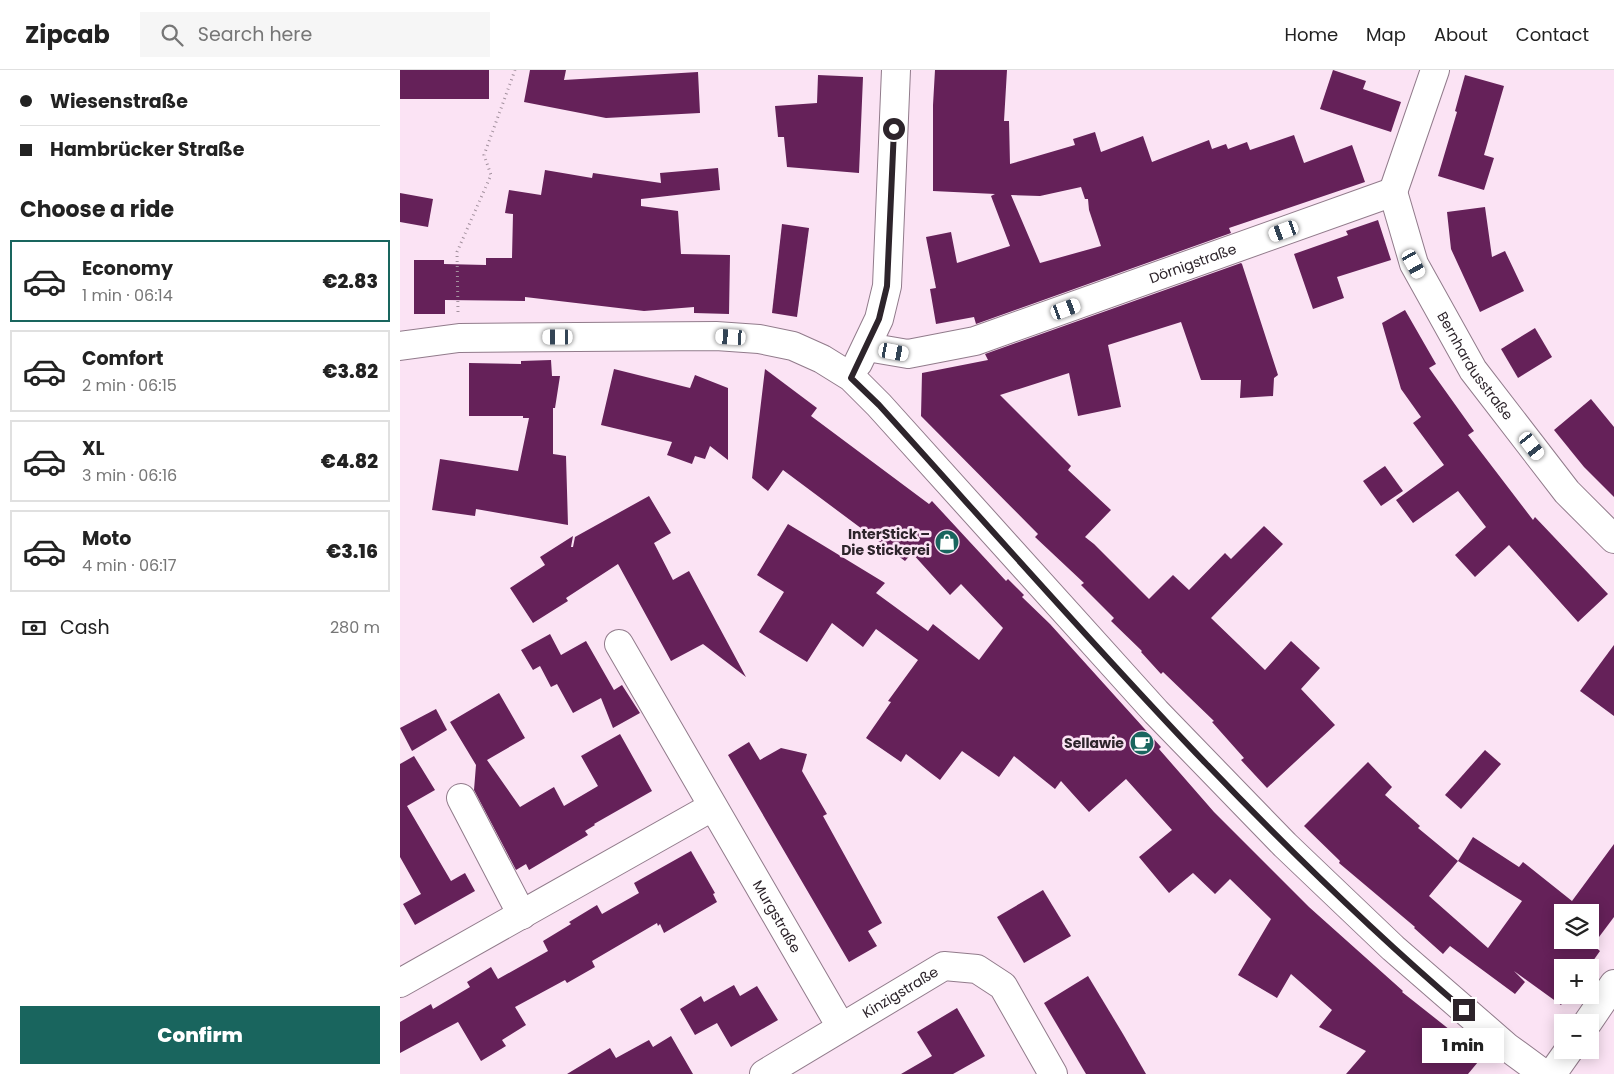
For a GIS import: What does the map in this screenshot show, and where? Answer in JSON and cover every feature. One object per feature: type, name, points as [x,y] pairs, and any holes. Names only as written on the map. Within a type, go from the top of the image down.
[{"type":"street","points":[[851,378],[879,319],[887,286],[896,70]]},
{"type":"street","points":[[1393,192],[1434,70]]},
{"type":"street","name":"Dörnigstraße","points":[[867,347],[908,354],[974,341],[1393,192]]},
{"type":"street","name":"Bernhardusstraße","points":[[1393,192],[1414,264],[1473,370],[1567,492],[1614,539]]},
{"type":"street","points":[[400,346],[459,338],[716,336],[760,339],[792,346],[822,359],[851,378],[886,412],[1156,712],[1285,845],[1393,948],[1507,1046],[1544,1074]]},
{"type":"street","name":"Murgstraße","points":[[619,644],[841,1027]]},
{"type":"street","points":[[460,798],[522,915]]},
{"type":"street","points":[[400,983],[712,807]]},
{"type":"street","name":"Kinzigstraße","points":[[764,1074],[796,1066],[841,1027],[944,966],[977,969],[1003,986],[1053,1074]]},
{"type":"street","points":[[1593,1014],[1614,984]]},
{"type":"street","points":[[1552,1074],[1563,1059]]},
{"type":"path","points":[[459,338],[457,252],[491,175],[484,155],[515,70]]},
{"type":"building","points":[[400,70],[489,70],[489,99],[400,99]]},
{"type":"building","points":[[530,70],[566,70],[564,80],[698,72],[700,113],[606,118],[524,102]]},
{"type":"building","points":[[935,70],[1007,70],[1004,121],[1009,121],[1010,164],[1075,145],[1073,139],[1095,132],[1101,152],[1143,136],[1152,162],[1209,140],[1212,149],[1226,144],[1228,149],[1247,142],[1250,150],[1294,135],[1304,163],[1352,145],[1365,182],[1229,228],[1231,233],[976,324],[974,317],[936,324],[930,289],[936,288],[926,237],[951,232],[957,263],[1010,246],[991,196],[995,194],[933,191]],"holes":[[[1081,187],[1085,199],[1088,199],[1089,210],[1101,246],[1040,263],[1011,195],[1040,196]]]},
{"type":"building","points":[[1333,70],[1366,81],[1363,89],[1401,102],[1391,132],[1320,109]]},
{"type":"building","points":[[818,75],[863,77],[859,173],[787,167],[784,137],[778,137],[775,106],[817,103]]},
{"type":"building","points":[[1465,75],[1504,86],[1484,155],[1494,158],[1484,190],[1438,176],[1457,112],[1455,111]]},
{"type":"building","points":[[718,168],[720,190],[641,199],[641,206],[678,211],[681,254],[730,255],[729,314],[694,313],[694,307],[644,311],[525,297],[525,301],[445,300],[445,314],[414,314],[414,260],[444,260],[444,264],[486,265],[486,258],[512,258],[513,214],[505,213],[509,190],[541,195],[545,170],[592,178],[593,173],[661,183],[660,173]]},
{"type":"building","points":[[400,193],[433,199],[428,227],[400,222]]},
{"type":"building","points":[[1485,207],[1492,257],[1505,251],[1524,291],[1480,312],[1451,249],[1447,212]]},
{"type":"building","points":[[1378,220],[1391,260],[1337,277],[1344,298],[1313,309],[1294,254],[1348,235],[1346,231]]},
{"type":"building","points":[[782,224],[809,228],[797,317],[772,313]]},
{"type":"building","points":[[1241,263],[1278,375],[1274,378],[1273,396],[1240,398],[1241,380],[1201,380],[1181,322],[1108,345],[1121,407],[1078,416],[1069,373],[1000,395],[1071,466],[1068,470],[1111,510],[1085,537],[1149,599],[1173,575],[1189,590],[1225,553],[1231,559],[1264,526],[1283,544],[1211,618],[1265,670],[1291,641],[1320,668],[1301,689],[1335,725],[1267,788],[1241,760],[1244,758],[1212,722],[1214,721],[1163,672],[1161,674],[1142,651],[1111,621],[1114,618],[1081,585],[1084,583],[1035,537],[1038,534],[921,416],[922,373],[988,360],[985,354]]},
{"type":"building","points":[[1405,310],[1436,364],[1429,368],[1474,431],[1468,435],[1533,520],[1535,517],[1608,594],[1578,622],[1509,545],[1475,577],[1455,555],[1486,527],[1458,491],[1413,523],[1396,500],[1444,465],[1413,423],[1421,417],[1401,389],[1382,323]]},
{"type":"building","points":[[1535,328],[1552,357],[1518,378],[1501,349]]},
{"type":"building","points":[[551,360],[552,376],[560,376],[555,408],[553,408],[553,454],[566,456],[568,525],[476,509],[475,516],[432,510],[440,459],[518,471],[529,418],[523,418],[523,416],[469,416],[469,363],[521,364],[521,361]]},
{"type":"building","points":[[614,369],[690,388],[695,375],[728,388],[728,460],[710,446],[705,459],[695,456],[692,464],[667,455],[672,442],[601,425]]},
{"type":"building","points":[[765,369],[817,408],[811,416],[929,504],[932,501],[1006,581],[1008,579],[1024,595],[1022,597],[1050,624],[1161,747],[1159,749],[1214,812],[1309,907],[1402,992],[1483,1056],[1468,1074],[1346,1074],[1366,1051],[1319,1027],[1332,1010],[1291,974],[1277,998],[1238,975],[1271,919],[1230,879],[1215,894],[1193,873],[1169,893],[1139,857],[1172,830],[1126,779],[1089,812],[1061,781],[1055,789],[1014,756],[999,777],[962,751],[940,780],[906,754],[901,762],[866,738],[891,702],[888,701],[918,660],[876,629],[863,647],[832,623],[807,662],[759,632],[784,592],[757,575],[788,524],[885,583],[876,593],[928,631],[933,624],[979,660],[1003,628],[961,584],[950,595],[912,553],[905,561],[783,470],[768,491],[752,478]]},
{"type":"building","points":[[1591,399],[1614,427],[1614,497],[1584,467],[1554,430]]},
{"type":"building","points":[[1385,466],[1403,491],[1381,506],[1363,481]]},
{"type":"building","points":[[649,496],[671,533],[654,543],[673,580],[689,571],[746,677],[703,644],[671,661],[618,564],[566,598],[568,601],[533,623],[510,588],[545,565],[540,557],[573,536],[571,547],[573,547],[575,537]]},
{"type":"building","points":[[550,634],[561,655],[586,641],[614,690],[622,685],[640,713],[613,728],[601,698],[573,713],[557,684],[551,687],[540,666],[533,670],[521,650]]},
{"type":"building","points":[[1614,645],[1614,716],[1580,691]]},
{"type":"building","points":[[499,693],[525,738],[487,760],[520,807],[554,787],[564,806],[598,786],[581,756],[620,734],[652,791],[594,824],[585,831],[588,835],[529,870],[526,864],[516,870],[474,790],[476,765],[450,722]]},
{"type":"building","points":[[436,709],[447,730],[412,751],[400,728]]},
{"type":"building","points":[[749,742],[760,760],[781,748],[807,754],[802,771],[827,814],[823,816],[882,923],[868,931],[877,946],[849,962],[728,755]]},
{"type":"building","points":[[1485,750],[1501,764],[1461,809],[1445,795]]},
{"type":"building","points":[[414,756],[435,790],[407,806],[451,881],[465,873],[475,891],[415,925],[403,904],[421,894],[400,857],[400,764]]},
{"type":"building","points":[[1368,762],[1392,787],[1385,795],[1420,826],[1418,828],[1458,861],[1473,837],[1519,867],[1523,862],[1572,901],[1614,844],[1614,917],[1599,937],[1599,904],[1554,904],[1554,949],[1598,949],[1600,951],[1594,959],[1554,959],[1554,1000],[1514,971],[1525,982],[1515,994],[1450,946],[1443,954],[1415,927],[1339,863],[1340,861],[1304,826]],"holes":[[[1458,861],[1522,901],[1488,948],[1429,896]]]},
{"type":"building","points":[[691,851],[715,893],[713,894],[717,902],[664,933],[660,924],[658,926],[657,923],[592,961],[595,967],[567,983],[565,980],[515,1007],[526,1025],[502,1040],[506,1046],[481,1061],[458,1022],[400,1053],[400,1022],[431,1004],[433,1009],[470,987],[467,982],[491,967],[498,979],[548,951],[543,941],[571,924],[569,922],[597,905],[602,914],[639,893],[634,883]]},
{"type":"building","points":[[1043,890],[1071,936],[1024,963],[997,917]]},
{"type":"building","points":[[1088,976],[1146,1074],[1086,1074],[1044,1003]]},
{"type":"building","points":[[734,985],[740,996],[757,986],[778,1020],[731,1047],[717,1023],[695,1035],[680,1009],[701,996],[704,1002]]},
{"type":"building","points":[[957,1008],[985,1056],[953,1074],[901,1074],[932,1056],[917,1032]]},
{"type":"building","points":[[671,1036],[693,1074],[567,1074],[610,1048],[616,1058],[649,1040],[653,1047]]},
{"type":"place","name":"InterStick – Die Stickerei","points":[[947,542]]},
{"type":"place","name":"Sellawie","points":[[1142,743]]},
{"type":"route","points":[[894,129],[887,286],[879,319],[851,378],[879,405],[1156,712],[1285,845],[1393,948],[1464,1010]]}]
